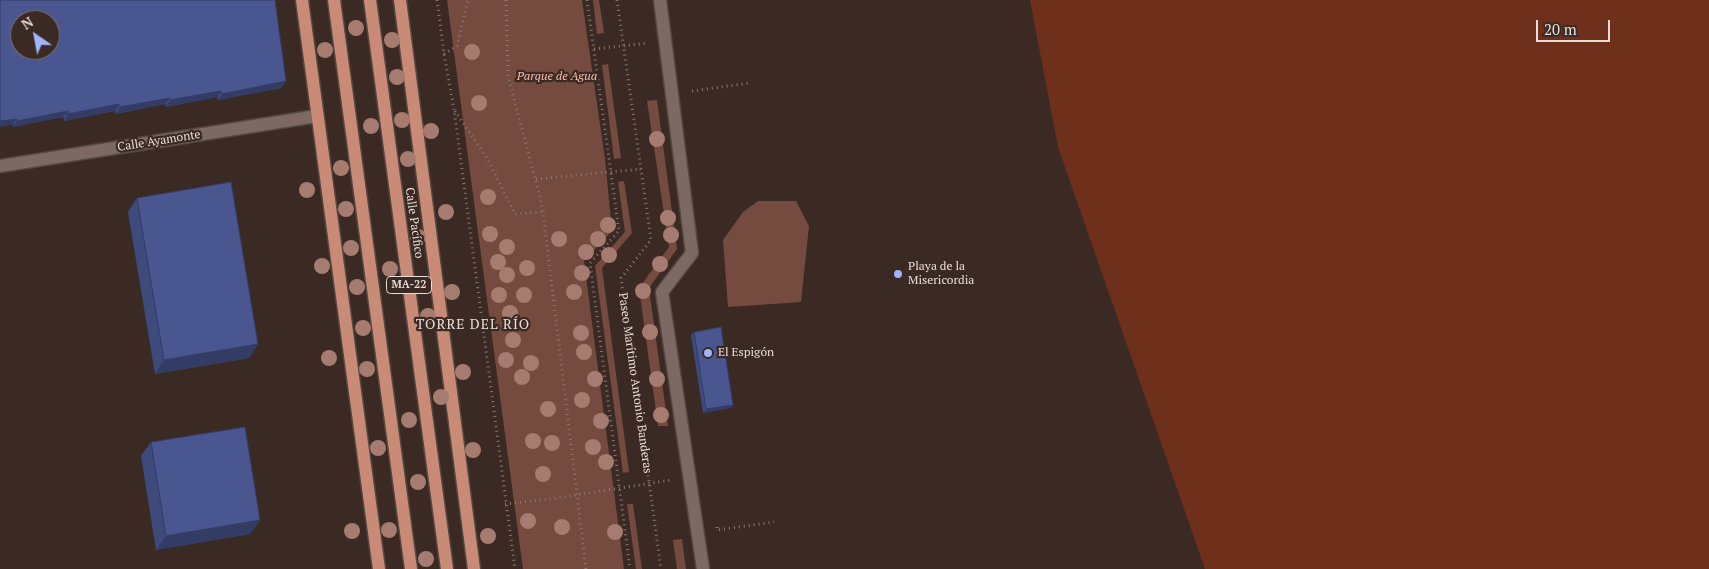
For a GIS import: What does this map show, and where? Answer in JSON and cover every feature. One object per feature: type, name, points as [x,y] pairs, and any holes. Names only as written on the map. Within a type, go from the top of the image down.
[{"type":"main road","points":[[302,0],[379,569]]},
{"type":"main road","name":"MA-22","points":[[334,0],[411,569]]},
{"type":"main road","name":"Calle Pacífico","points":[[370,0],[448,569]]},
{"type":"main road","name":"Calle Pacífico","points":[[400,0],[474,569]]},
{"type":"street","points":[[660,0],[692,253],[662,292],[703,569]]},
{"type":"street","name":"Calle Ayamonte","points":[[0,166],[318,116]]},
{"type":"path","points":[[437,0],[454,109],[515,569]]},
{"type":"path","points":[[444,54],[457,46],[468,0]]},
{"type":"path","points":[[506,0],[508,76],[543,212],[586,569]]},
{"type":"path","points":[[587,0],[618,231],[590,264],[630,569]]},
{"type":"path","name":"Paseo Marítimo Antonio Banderas","points":[[617,0],[651,240],[621,278],[661,569]]},
{"type":"path","points":[[594,50],[666,41]]},
{"type":"path","points":[[690,82],[692,92],[750,83]]},
{"type":"path","points":[[454,109],[487,158],[515,214],[543,212]]},
{"type":"path","points":[[536,179],[641,169]]},
{"type":"path","points":[[505,504],[648,483]]},
{"type":"path","points":[[716,520],[717,530],[774,522]]},
{"type":"green space","name":"Parque de Agua","points":[[447,0],[582,0],[605,159],[612,231],[584,261],[624,569],[523,569]]},
{"type":"green space","points":[[593,0],[599,0],[604,33],[597,34]]},
{"type":"green space","points":[[608,64],[621,158],[614,159],[602,65]]},
{"type":"green space","points":[[657,100],[677,249],[649,288],[668,426],[658,426],[639,288],[669,247],[647,101]]},
{"type":"green space","points":[[624,181],[632,233],[602,268],[629,472],[623,473],[595,266],[625,232],[618,182]]},
{"type":"green space","points":[[758,201],[796,201],[809,226],[801,302],[728,307],[723,240],[743,212]]},
{"type":"green space","points":[[627,504],[633,504],[642,569],[636,569]]},
{"type":"green space","points":[[682,539],[686,569],[677,569],[673,540]]},
{"type":"shaded area","points":[[1030,0],[1709,0],[1709,569],[1205,569],[1058,147]]},
{"type":"building","points":[[0,0],[275,0],[286,81],[222,94],[221,91],[120,107],[119,104],[68,114],[68,111],[17,121],[17,119],[0,121]]},
{"type":"building","points":[[231,182],[258,344],[164,360],[137,198]]},
{"type":"building","name":"El Espigón","points":[[721,327],[733,405],[706,409],[694,332]]},
{"type":"building","points":[[245,427],[260,520],[166,536],[151,442]]},
{"type":"place","name":"Playa de la Misericordia","points":[[898,274]]},
{"type":"place","name":"El Espigón","points":[[708,353]]},
{"type":"district","name":"TORRE DEL RÍO","points":[[473,325]]}]
